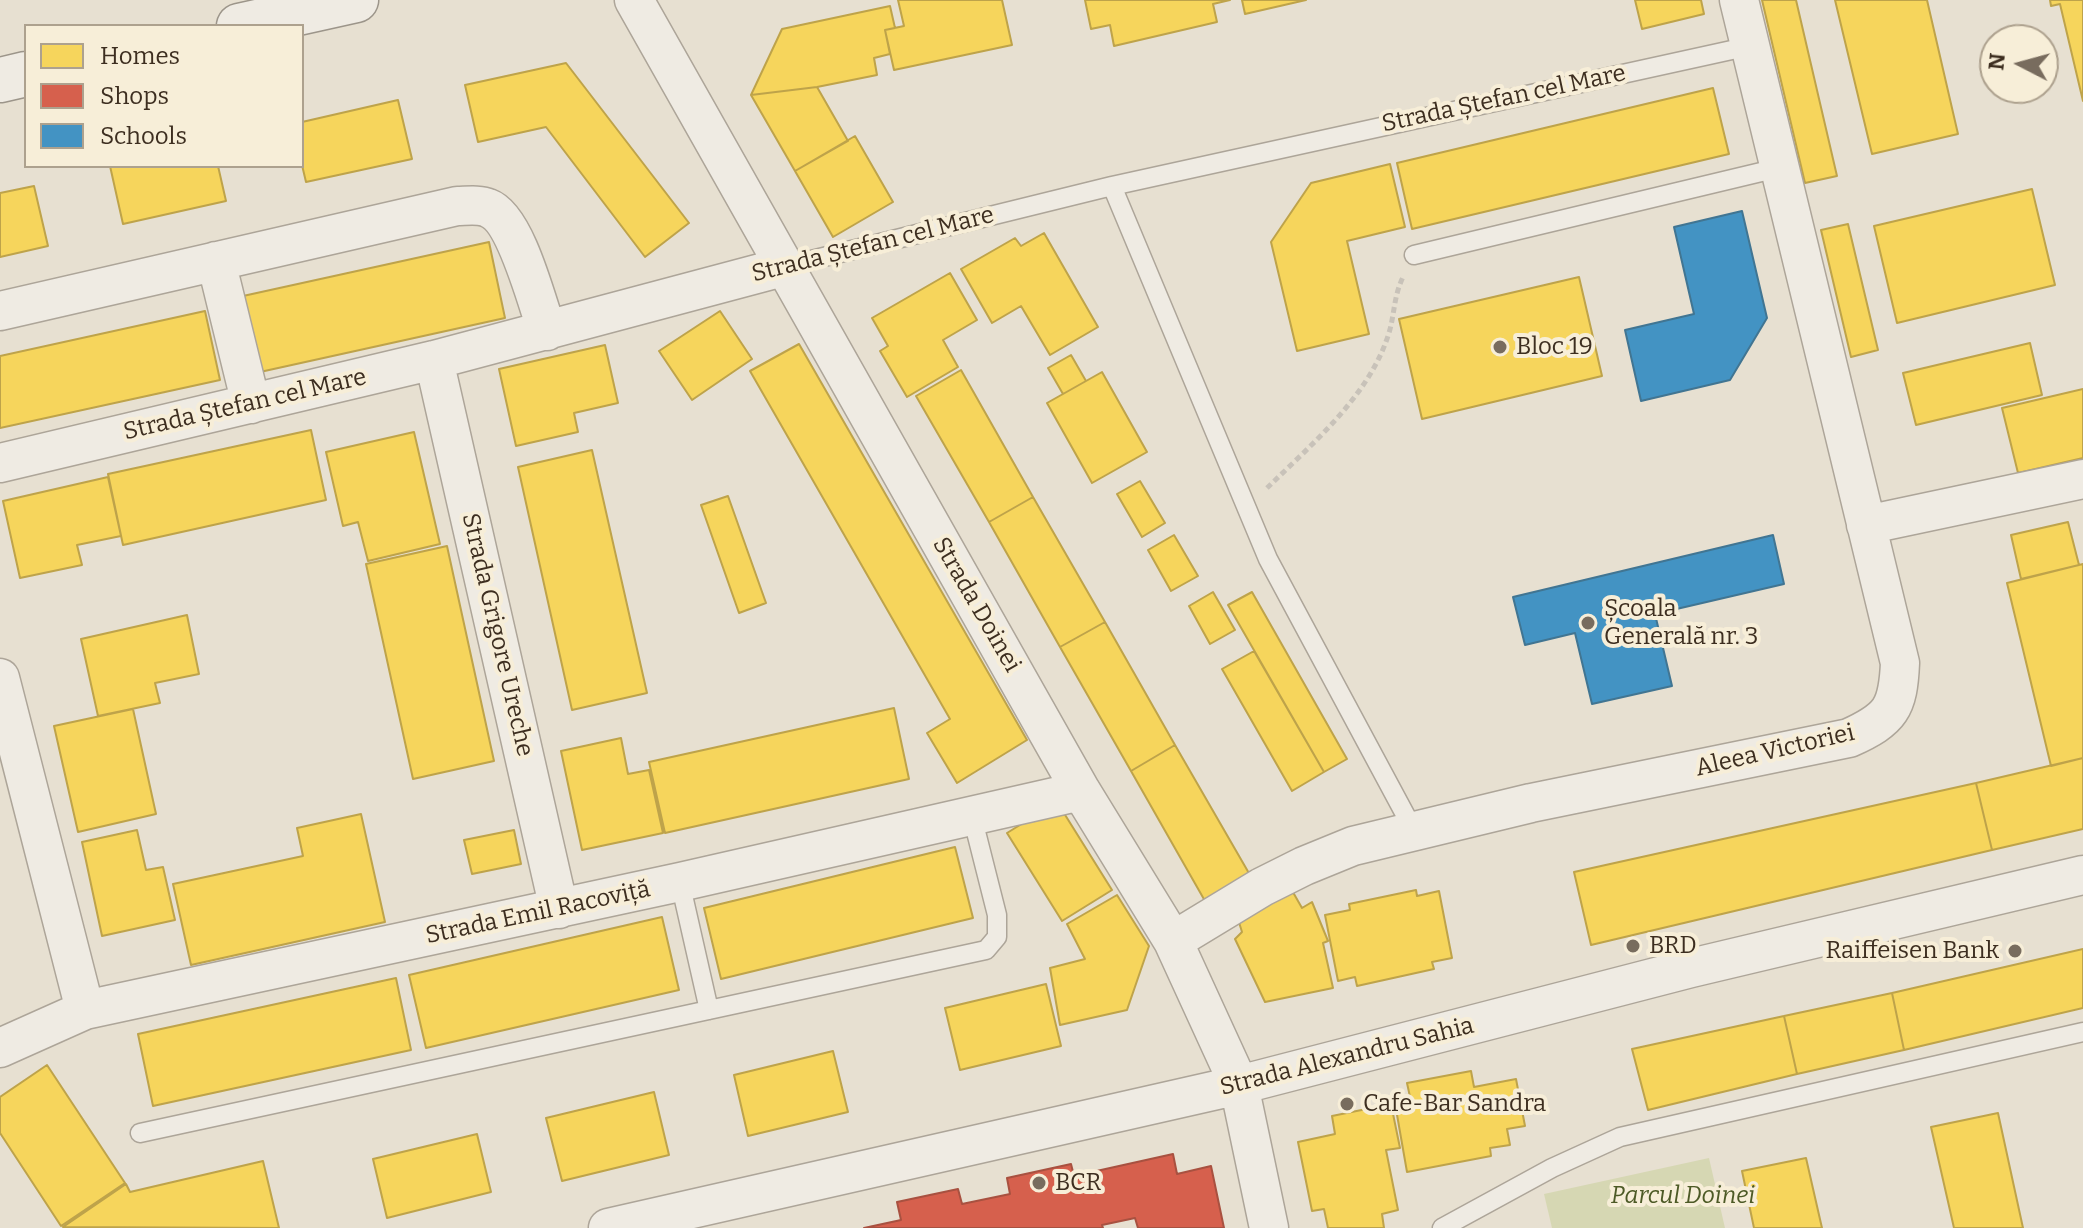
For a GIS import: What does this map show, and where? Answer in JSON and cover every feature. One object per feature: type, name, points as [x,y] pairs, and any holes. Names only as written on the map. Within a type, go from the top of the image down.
[{"type":"main road","points":[[248,24],[356,0]]},
{"type":"main road","points":[[0,80],[24,74]]},
{"type":"street","name":"Strada Doinei","points":[[634,0],[1081,791],[1173,941],[1239,1085],[1269,1228]]},
{"type":"street","name":"Aleea Victoriei","points":[[1173,941],[1262,887],[1353,846],[1531,803],[1849,738],[1878,724],[1899,694],[1900,663],[1739,0]]},
{"type":"street","points":[[0,311],[457,206],[485,206],[498,213],[510,227],[547,331]]},
{"type":"street","points":[[216,261],[251,404]]},
{"type":"street","name":"Strada Ștefan cel Mare","points":[[0,463],[434,360],[783,267]]},
{"type":"street","name":"Strada Grigore Ureche","points":[[434,360],[559,909]]},
{"type":"street","points":[[1866,525],[2083,479]]},
{"type":"street","points":[[0,678],[85,1010]]},
{"type":"street","name":"Strada Emil Racoviță","points":[[0,1048],[85,1010],[559,909],[1081,791]]},
{"type":"street","name":"Strada Alexandru Sahia","points":[[608,1228],[1239,1085],[1691,968],[2083,875]]},
{"type":"lane","name":"Strada Ștefan cel Mare","points":[[783,267],[1112,186],[1750,46]]},
{"type":"lane","points":[[1414,255],[1778,168]]},
{"type":"lane","points":[[1112,186],[1268,559],[1414,831]]},
{"type":"lane","points":[[140,1133],[986,950],[997,937],[997,915],[972,816]]},
{"type":"lane","points":[[680,882],[709,1010]]},
{"type":"lane","points":[[1442,1228],[1552,1168],[1620,1137],[2083,1032]]},
{"type":"path","points":[[1246,508],[1314,442],[1367,381],[1388,335],[1394,295],[1414,255]]},
{"type":"green space","name":"Parcul Doinei","points":[[1709,1158],[1725,1228],[1552,1228],[1544,1194]]},
{"type":"building: Homes","points":[[898,0],[1002,0],[1012,45],[894,70],[885,30],[904,26]]},
{"type":"building: Homes","points":[[1085,0],[1230,0],[1213,4],[1217,22],[1114,46],[1110,25],[1091,29]]},
{"type":"building: Homes","points":[[1242,0],[1306,0],[1245,14]]},
{"type":"building: Homes","points":[[1635,0],[1701,0],[1704,14],[1642,29]]},
{"type":"building: Homes","points":[[1762,0],[1796,0],[1837,176],[1805,183]]},
{"type":"building: Homes","points":[[1835,0],[1927,0],[1958,134],[1872,154]]},
{"type":"building: Homes","points":[[2050,0],[2083,0],[2083,101],[2060,4],[2051,6]]},
{"type":"building: Homes","points":[[890,6],[895,28],[885,30],[890,54],[874,58],[877,75],[817,87],[751,95],[782,29]]},
{"type":"building: Homes","points":[[566,63],[689,223],[645,257],[546,127],[478,142],[465,85]]},
{"type":"building: Homes","points":[[817,87],[848,141],[795,171],[751,95]]},
{"type":"building: Homes","points":[[1713,88],[1729,154],[1412,229],[1397,163]]},
{"type":"building: Homes","points":[[398,100],[412,159],[306,182],[303,168],[304,122]]},
{"type":"building: Homes","points":[[855,136],[893,202],[833,237],[795,171]]},
{"type":"building: Homes","points":[[1390,164],[1405,227],[1347,241],[1369,334],[1297,351],[1271,242],[1311,183]]},
{"type":"building: Homes","points":[[110,168],[218,168],[226,201],[123,224]]},
{"type":"building: Homes","points":[[34,186],[48,246],[0,257],[0,193]]},
{"type":"building: Homes","points":[[2032,189],[2055,285],[1897,323],[1874,226]]},
{"type":"building: Homes","points":[[1848,224],[1878,350],[1851,357],[1821,230]]},
{"type":"building: Homes","points":[[1044,233],[1098,327],[1050,355],[1021,306],[992,323],[961,269],[1015,238],[1021,246]]},
{"type":"building: Homes","points":[[489,242],[505,318],[260,372],[243,296]]},
{"type":"building: Homes","points":[[950,273],[977,320],[943,340],[958,367],[907,397],[880,351],[888,346],[872,318]]},
{"type":"building: Homes","name":"Bloc 19","points":[[1579,277],[1602,376],[1422,419],[1399,319]]},
{"type":"building: Homes","points":[[205,311],[220,380],[0,428],[0,356]]},
{"type":"building: Homes","points":[[720,311],[752,359],[692,400],[659,351]]},
{"type":"building: Homes","points":[[2030,343],[2042,395],[1916,425],[1903,373]]},
{"type":"building: Homes","points":[[799,344],[1027,740],[957,783],[927,733],[950,719],[750,371]]},
{"type":"building: Homes","points":[[605,345],[618,403],[574,413],[578,432],[516,446],[499,369]]},
{"type":"building: Homes","points":[[1071,355],[1086,381],[1063,394],[1048,368]]},
{"type":"building: Homes","points":[[961,370],[1033,497],[989,522],[916,396]]},
{"type":"building: Homes","points":[[1102,372],[1147,452],[1092,483],[1047,403]]},
{"type":"building: Homes","points":[[2083,389],[2083,458],[2018,473],[2002,408]]},
{"type":"building: Homes","points":[[311,430],[326,500],[123,545],[108,474]]},
{"type":"building: Homes","points":[[414,432],[440,544],[368,561],[358,522],[343,526],[326,452]]},
{"type":"building: Homes","points":[[592,450],[647,693],[572,710],[518,467]]},
{"type":"building: Homes","points":[[108,477],[121,536],[77,545],[82,565],[20,578],[3,501]]},
{"type":"building: Homes","points":[[1140,481],[1165,523],[1142,537],[1117,494]]},
{"type":"building: Homes","points":[[728,496],[766,603],[739,613],[701,505]]},
{"type":"building: Homes","points":[[1033,497],[1105,622],[1060,647],[989,522]]},
{"type":"building: Homes","points":[[2068,522],[2079,565],[2021,579],[2011,535]]},
{"type":"building: Homes","points":[[1174,535],[1198,576],[1171,591],[1148,550]]},
{"type":"building: Homes","points":[[447,546],[494,761],[413,779],[366,564]]},
{"type":"building: Homes","points":[[2083,564],[2083,758],[2051,766],[2007,583]]},
{"type":"building: Homes","points":[[1213,592],[1235,630],[1210,644],[1189,606]]},
{"type":"building: Homes","points":[[1252,592],[1347,759],[1324,772],[1228,605]]},
{"type":"building: Homes","points":[[187,615],[199,674],[155,683],[160,703],[98,716],[81,639]]},
{"type":"building: Homes","points":[[1105,622],[1175,745],[1131,771],[1060,647]]},
{"type":"building: Homes","points":[[1254,651],[1324,772],[1292,791],[1222,669]]},
{"type":"building: Homes","points":[[894,708],[909,779],[665,833],[649,762]]},
{"type":"building: Homes","points":[[133,709],[156,814],[78,832],[54,726]]},
{"type":"building: Homes","points":[[621,738],[628,774],[649,770],[663,833],[582,850],[561,751]]},
{"type":"building: Homes","points":[[1175,745],[1250,875],[1205,901],[1131,771]]},
{"type":"building: Homes","points":[[2083,758],[2083,829],[1992,850],[1976,783]]},
{"type":"building: Homes","points":[[1976,783],[1992,850],[1591,945],[1574,872]]},
{"type":"building: Homes","points":[[1057,802],[1112,890],[1062,921],[1007,833]]},
{"type":"building: Homes","points":[[361,814],[385,922],[191,965],[173,884],[303,856],[297,828]]},
{"type":"building: Homes","points":[[137,830],[146,870],[163,867],[175,920],[102,936],[82,842]]},
{"type":"building: Homes","points":[[514,830],[521,864],[472,874],[464,840]]},
{"type":"building: Homes","points":[[955,847],[973,918],[721,979],[704,908]]},
{"type":"building: Homes","points":[[1290,887],[1302,908],[1312,902],[1328,941],[1323,943],[1333,988],[1265,1002],[1235,939],[1242,932],[1238,919]]},
{"type":"building: Homes","points":[[1416,890],[1417,896],[1439,891],[1452,958],[1432,962],[1434,969],[1357,986],[1355,977],[1338,981],[1325,915],[1350,910],[1349,904]]},
{"type":"building: Homes","points":[[1117,895],[1149,946],[1127,1010],[1060,1025],[1050,968],[1085,959],[1067,924]]},
{"type":"building: Homes","points":[[662,917],[679,990],[426,1048],[409,975]]},
{"type":"building: Homes","points":[[2083,949],[2083,1008],[1904,1050],[1892,993]]},
{"type":"building: Homes","points":[[396,978],[411,1050],[153,1106],[138,1034]]},
{"type":"building: Homes","points":[[1046,984],[1061,1046],[960,1070],[945,1008]]},
{"type":"building: Homes","points":[[1892,993],[1904,1050],[1797,1074],[1784,1016]]},
{"type":"building: Homes","points":[[1784,1016],[1797,1074],[1648,1110],[1632,1049]]},
{"type":"building: Homes","points":[[833,1051],[848,1112],[748,1136],[734,1075]]},
{"type":"building: Homes","points":[[47,1065],[125,1183],[61,1226],[0,1133],[0,1097]]},
{"type":"building: Homes","points":[[1471,1071],[1474,1087],[1516,1079],[1525,1126],[1507,1129],[1510,1145],[1490,1148],[1491,1156],[1407,1172],[1396,1109],[1412,1106],[1407,1083]]},
{"type":"building: Homes","points":[[654,1092],[669,1155],[562,1181],[546,1118]]},
{"type":"building: Homes","points":[[1391,1104],[1400,1148],[1386,1150],[1398,1210],[1382,1214],[1384,1228],[1328,1228],[1324,1209],[1312,1211],[1298,1142],[1335,1134],[1332,1116]]},
{"type":"building: Homes","points":[[1998,1113],[2023,1228],[1954,1228],[1931,1127]]},
{"type":"building: Homes","points":[[477,1134],[491,1192],[387,1218],[373,1159]]},
{"type":"building: Homes","points":[[1806,1158],[1822,1228],[1754,1228],[1742,1171]]},
{"type":"building: Homes","points":[[263,1161],[279,1228],[63,1227],[126,1184],[130,1192]]},
{"type":"building: Shops","points":[[1173,1154],[1177,1174],[1211,1166],[1224,1228],[1138,1228],[1135,1218],[1102,1225],[1103,1228],[864,1228],[901,1220],[897,1202],[958,1189],[962,1204],[1010,1194],[1007,1178],[1071,1164],[1074,1176]]},
{"type":"building: Schools","points":[[1742,211],[1767,318],[1730,380],[1641,401],[1625,330],[1694,314],[1674,227]]},
{"type":"building: Schools","name":"Școala Generală nr. 3","points":[[1773,535],[1784,584],[1655,614],[1672,686],[1592,704],[1575,633],[1525,645],[1513,597]]},
{"type":"place","name":"Bloc 19","points":[[1500,347]]},
{"type":"place","name":"Școala Generală nr. 3","points":[[1588,623]]},
{"type":"place","name":"BRD","points":[[1633,946]]},
{"type":"place","name":"Raiffeisen Bank","points":[[2015,951]]},
{"type":"place","name":"Cafe-Bar Sandra","points":[[1347,1104]]},
{"type":"place","name":"BCR","points":[[1039,1183]]}]
